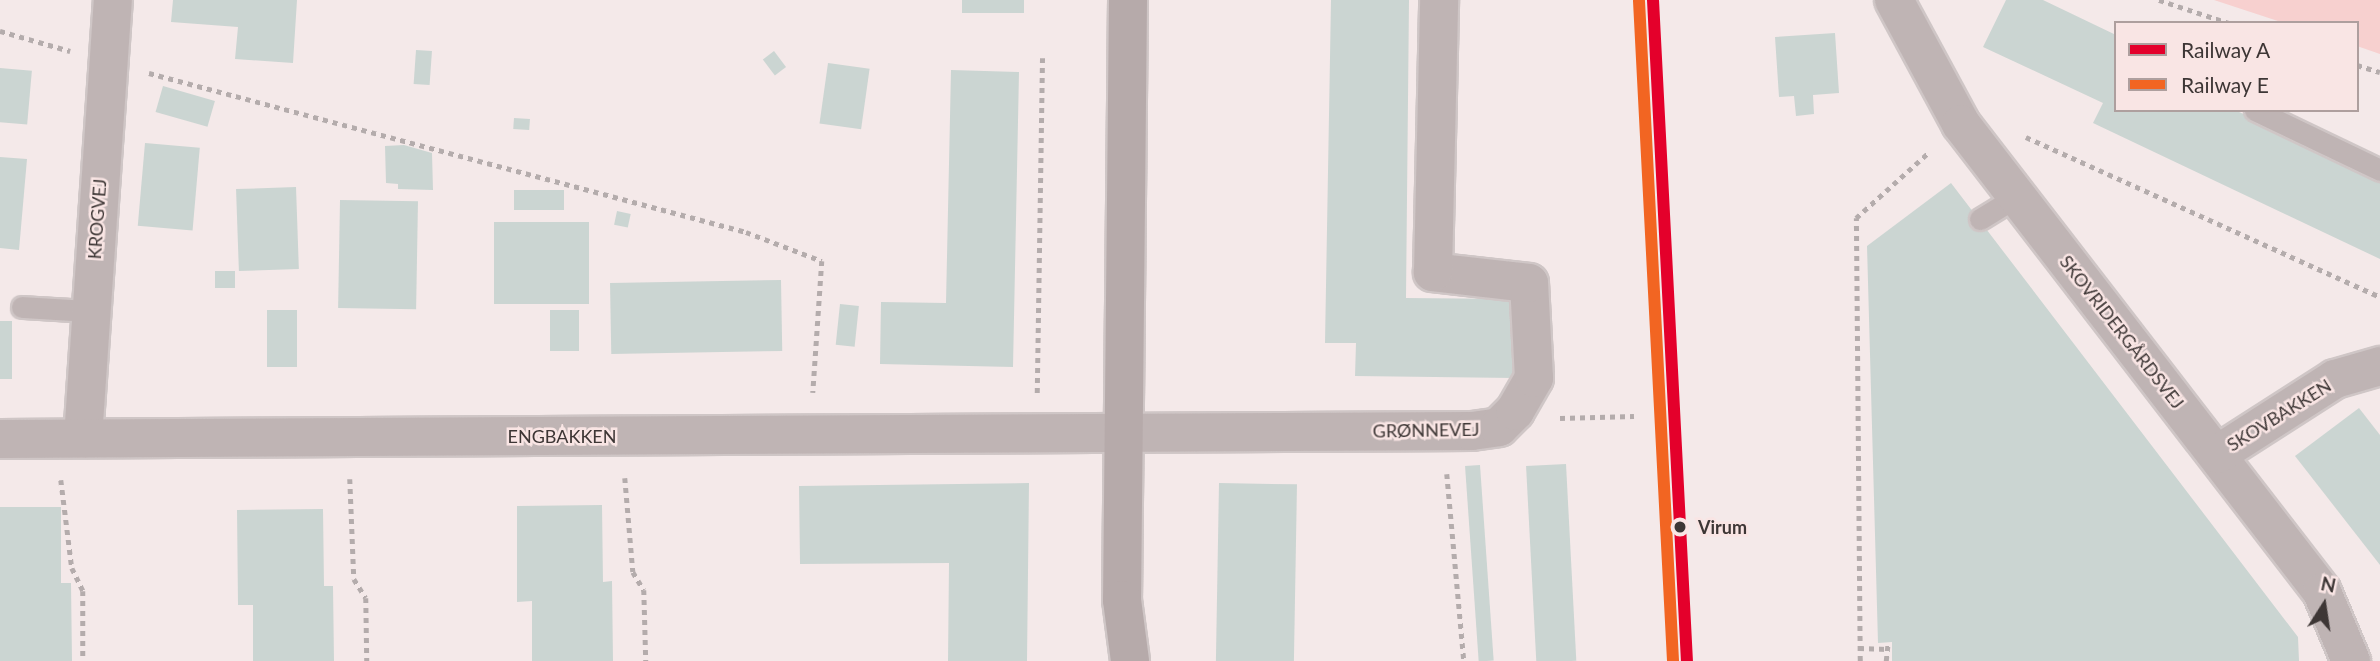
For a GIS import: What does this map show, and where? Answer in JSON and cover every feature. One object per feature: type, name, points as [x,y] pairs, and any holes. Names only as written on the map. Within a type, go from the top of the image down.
[{"type":"street","name":"KROGVEJ","points":[[69,438],[90,311],[113,0]]},
{"type":"street","points":[[1113,661],[1122,600],[1128,0]]},
{"type":"street","name":"GRØNNEVEJ","points":[[1124,433],[1443,430],[1499,427],[1516,411],[1534,378],[1529,283],[1433,272],[1439,0]]},
{"type":"street","name":"SKOVRIDERGÅRDSVEJ","points":[[1894,0],[1961,124],[2322,592],[2351,661]]},
{"type":"street","name":"SKOVBAKKEN","points":[[2218,454],[2335,379],[2380,366]]},
{"type":"street","name":"ENGBAKKEN","points":[[0,439],[1124,433]]},
{"type":"street","points":[[1122,600],[1130,661]]},
{"type":"lane","points":[[2259,112],[2380,170]]},
{"type":"lane","points":[[1980,219],[2016,197]]},
{"type":"lane","points":[[22,307],[90,311]]},
{"type":"path","points":[[2159,0],[2223,21]]},
{"type":"path","points":[[0,31],[746,232],[822,261],[810,433]]},
{"type":"path","points":[[1036,433],[1042,58]]},
{"type":"path","points":[[2359,66],[2380,72]]},
{"type":"path","points":[[1860,661],[1856,218],[1961,124]]},
{"type":"path","points":[[1989,160],[2021,135],[2380,298]]},
{"type":"path","points":[[1580,417],[1634,416]]},
{"type":"path","points":[[1443,430],[1464,661]]},
{"type":"path","points":[[621,435],[633,572],[644,590],[646,661]]},
{"type":"path","points":[[348,436],[354,579],[366,598],[367,661]]},
{"type":"path","points":[[69,438],[72,568],[83,592],[83,661]]},
{"type":"path","points":[[1886,661],[1888,642]]},
{"type":"path","points":[[1860,648],[1888,649]]},
{"type":"shaded area","points":[[2214,0],[2380,0],[2380,54],[2359,47],[2359,21],[2278,21]]},
{"type":"building","points":[[173,0],[297,0],[293,63],[235,59],[238,27],[171,22]]},
{"type":"building","points":[[962,0],[1024,0],[1024,13],[962,13]]},
{"type":"building","points":[[1331,0],[1409,0],[1406,298],[1513,299],[1514,378],[1355,376],[1356,343],[1325,343]]},
{"type":"building","points":[[2006,0],[2043,0],[2114,34],[2114,112],[2239,112],[2380,179],[2380,259],[2093,123],[2103,103],[1983,47]]},
{"type":"building","points":[[1835,33],[1839,93],[1813,95],[1814,114],[1796,116],[1794,96],[1779,97],[1775,37]]},
{"type":"building","points":[[416,50],[432,51],[430,85],[414,84]]},
{"type":"building","points":[[774,51],[786,67],[775,75],[763,59]]},
{"type":"building","points":[[828,63],[870,69],[861,129],[820,123]]},
{"type":"building","points":[[0,68],[32,71],[27,125],[0,122]]},
{"type":"building","points":[[951,70],[1019,72],[1013,367],[880,364],[881,302],[946,303]]},
{"type":"building","points":[[163,86],[215,101],[207,127],[156,112]]},
{"type":"building","points":[[514,118],[530,119],[529,130],[513,129]]},
{"type":"building","points":[[145,143],[200,148],[193,230],[138,226]]},
{"type":"building","points":[[404,145],[432,153],[433,190],[398,189],[398,184],[386,183],[385,146]]},
{"type":"building","points":[[0,157],[27,159],[19,250],[0,248]]},
{"type":"building","points":[[1951,183],[2298,637],[2299,661],[1892,661],[1892,642],[1878,643],[1867,246]]},
{"type":"building","points":[[296,187],[299,269],[239,271],[236,189]]},
{"type":"building","points":[[514,190],[564,190],[564,210],[514,210]]},
{"type":"building","points":[[340,200],[418,201],[416,309],[338,308]]},
{"type":"building","points":[[617,211],[631,214],[628,228],[614,225]]},
{"type":"building","points":[[494,222],[589,222],[589,304],[494,304]]},
{"type":"building","points":[[215,271],[235,271],[235,288],[215,288]]},
{"type":"building","points":[[781,280],[782,351],[611,354],[610,283]]},
{"type":"building","points":[[840,304],[859,306],[855,347],[836,345]]},
{"type":"building","points":[[267,310],[297,310],[297,367],[267,367]]},
{"type":"building","points":[[550,310],[579,310],[579,351],[550,351]]},
{"type":"building","points":[[0,321],[12,321],[12,379],[0,379]]},
{"type":"building","points":[[2359,408],[2380,435],[2380,565],[2295,456]]},
{"type":"building","points":[[1566,464],[1576,661],[1536,661],[1526,466]]},
{"type":"building","points":[[1480,465],[1494,661],[1479,661],[1465,466]]},
{"type":"building","points":[[1029,483],[1027,661],[948,661],[949,563],[800,564],[799,486]]},
{"type":"building","points":[[1219,483],[1297,484],[1294,661],[1216,661]]},
{"type":"building","points":[[602,505],[603,582],[612,581],[613,661],[532,661],[532,601],[517,602],[517,506]]},
{"type":"building","points":[[0,507],[61,507],[61,583],[71,583],[72,661],[0,661]]},
{"type":"building","points":[[323,509],[324,586],[333,586],[334,661],[253,661],[253,605],[238,605],[237,510]]},
{"type":"rail line","name":"A","points":[[1653,0],[1687,661]]},
{"type":"rail line","name":"E","points":[[1639,1],[1673,661]]},
{"type":"place","name":"Virum","points":[[1680,527]]}]
